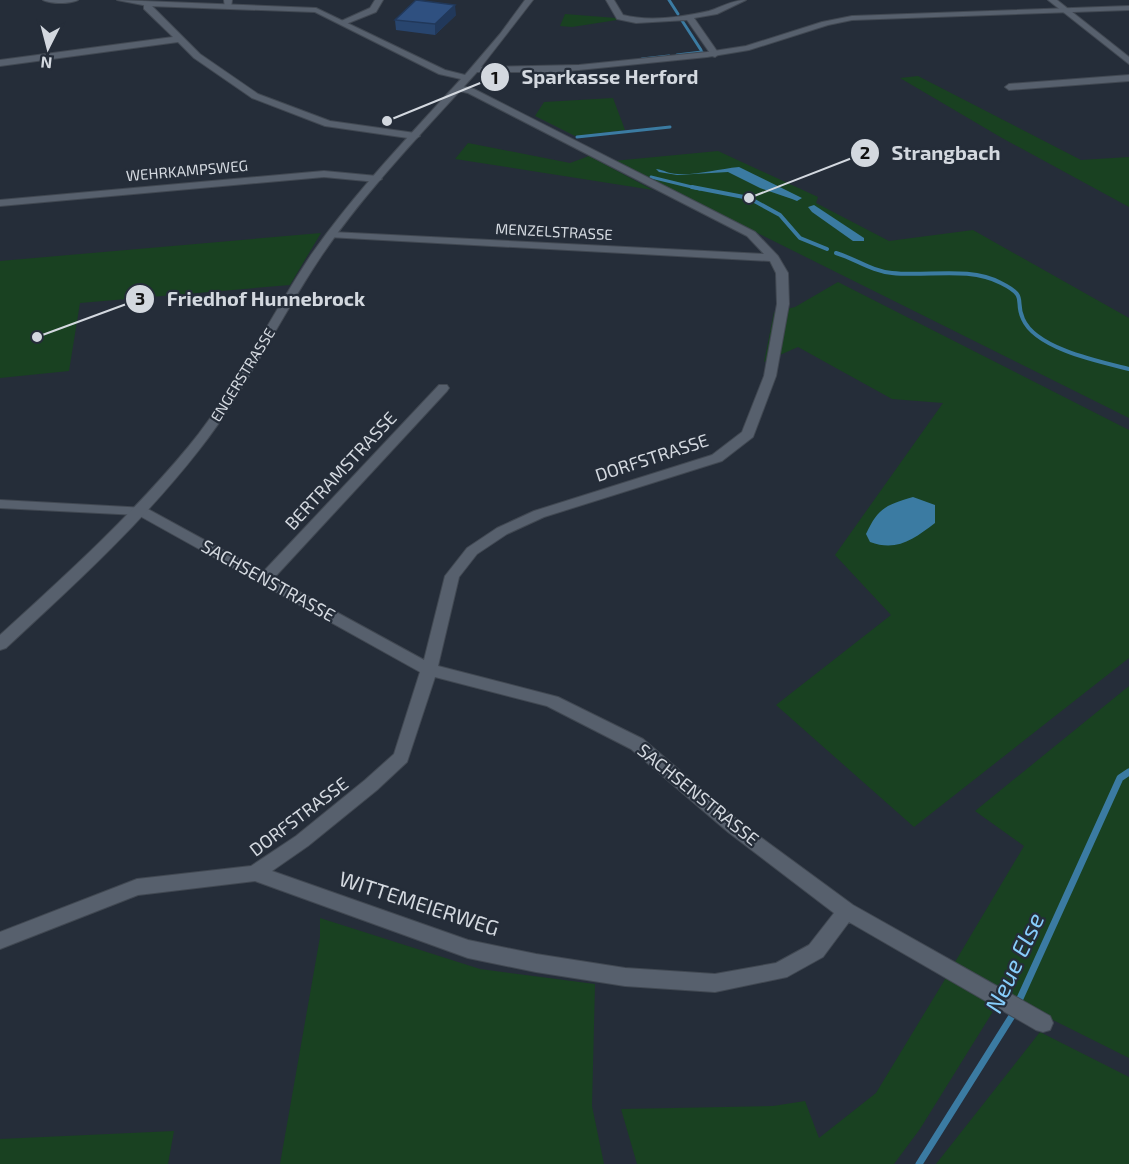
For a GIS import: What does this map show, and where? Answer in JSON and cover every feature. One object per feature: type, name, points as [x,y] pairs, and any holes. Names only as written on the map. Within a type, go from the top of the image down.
[{"type":"street","points":[[47,0],[74,0]]},
{"type":"street","name":"DORFSTRASSE","points":[[121,0],[148,4],[228,3],[316,10],[442,72],[463,83],[471,91],[751,234],[774,258],[782,273],[783,304],[770,376],[748,434],[708,461],[539,514],[502,531],[472,551],[452,576],[429,670],[401,756],[371,785],[302,841],[255,873]]},
{"type":"street","points":[[343,22],[373,10],[379,0]]},
{"type":"street","name":"ENGERSTRASSE","points":[[0,644],[141,511],[180,467],[220,414],[332,235],[377,179],[476,69],[529,0]]},
{"type":"street","points":[[610,0],[620,17],[626,20],[714,12],[742,0]]},
{"type":"street","points":[[1052,0],[1129,61]]},
{"type":"street","points":[[148,4],[147,7],[197,56],[255,96],[328,124],[415,136]]},
{"type":"street","points":[[476,69],[564,70],[715,54],[756,45],[836,20],[1129,8]]},
{"type":"street","points":[[689,16],[715,54]]},
{"type":"street","points":[[0,63],[179,39]]},
{"type":"street","points":[[1009,87],[1129,78]]},
{"type":"street","name":"WEHRKAMPSWEG","points":[[0,203],[324,174],[377,179]]},
{"type":"street","name":"MENZELSTRASSE","points":[[332,235],[774,258]]},
{"type":"street","name":"BERTRAMSTRASSE","points":[[265,579],[443,388]]},
{"type":"street","points":[[0,504],[141,511]]},
{"type":"street","name":"SACHSENSTRASSE","points":[[141,511],[429,670],[552,701],[637,744],[734,827],[846,911],[1043,1023]]},
{"type":"street","name":"WITTEMEIERWEG","points":[[0,942],[137,887],[255,873],[468,950],[626,977],[715,983],[780,971],[816,951],[846,911]]},
{"type":"green space","points":[[565,14],[616,18],[617,20],[572,27],[560,26]]},
{"type":"green space","points":[[918,76],[1081,160],[1129,157],[1129,207],[1002,138],[900,78]]},
{"type":"green space","points":[[613,98],[625,130],[575,136],[535,116],[544,102]]},
{"type":"green space","points":[[468,143],[570,163],[589,156],[653,190],[455,159]]},
{"type":"green space","points":[[718,151],[818,197],[816,203],[889,241],[973,230],[1129,318],[1129,418],[613,161]]},
{"type":"green space","points":[[321,233],[290,285],[80,303],[69,371],[0,378],[0,261]]},
{"type":"green space","points":[[838,282],[1129,430],[1129,658],[914,827],[776,705],[891,615],[835,555],[943,403],[892,399],[798,347],[764,362],[774,312],[795,307]]},
{"type":"green space","points":[[1129,686],[1129,1058],[1045,1016],[955,962],[1024,846],[975,811]]},
{"type":"green space","points":[[320,918],[480,969],[595,984],[592,1106],[604,1164],[280,1164],[320,937]]},
{"type":"green space","points":[[947,976],[997,1005],[920,1129],[894,1164],[637,1164],[621,1109],[773,1106],[805,1101],[819,1138],[876,1093]]},
{"type":"green space","points":[[1040,1032],[1129,1077],[1129,1164],[936,1164]]},
{"type":"green space","points":[[174,1131],[168,1164],[0,1164],[0,1139]]},
{"type":"water","points":[[739,167],[802,198],[797,201],[760,188],[728,172],[677,175],[659,172],[656,169],[686,174]]},
{"type":"water","points":[[814,205],[864,238],[864,241],[853,241],[812,212],[808,207]]},
{"type":"water","points":[[913,497],[935,505],[935,523],[912,539],[897,545],[880,545],[870,542],[866,534],[879,513],[889,505]]},
{"type":"building","points":[[416,0],[455,5],[435,24],[395,20]]},
{"type":"waterway","points":[[669,0],[678,14]]},
{"type":"waterway","points":[[681,19],[701,50]]},
{"type":"waterway","points":[[677,55],[702,52]]},
{"type":"waterway","points":[[642,59],[669,56]]},
{"type":"waterway","points":[[577,137],[670,127]]},
{"type":"waterway","points":[[651,177],[700,189]]},
{"type":"waterway","points":[[692,187],[749,198],[780,215],[800,238],[827,249]]},
{"type":"waterway","points":[[836,253],[884,272],[962,273],[989,278],[1015,292],[1019,299],[1023,319],[1041,338],[1070,353],[1129,369]]},
{"type":"waterway","name":"Neue Else","points":[[919,1164],[1012,1016],[1120,778],[1129,772]]},
{"type":"place","name":"Sparkasse Herford","points":[[387,121]]},
{"type":"place","name":"Strangbach","points":[[749,198]]},
{"type":"place","name":"Friedhof Hunnebrock","points":[[37,337]]}]
